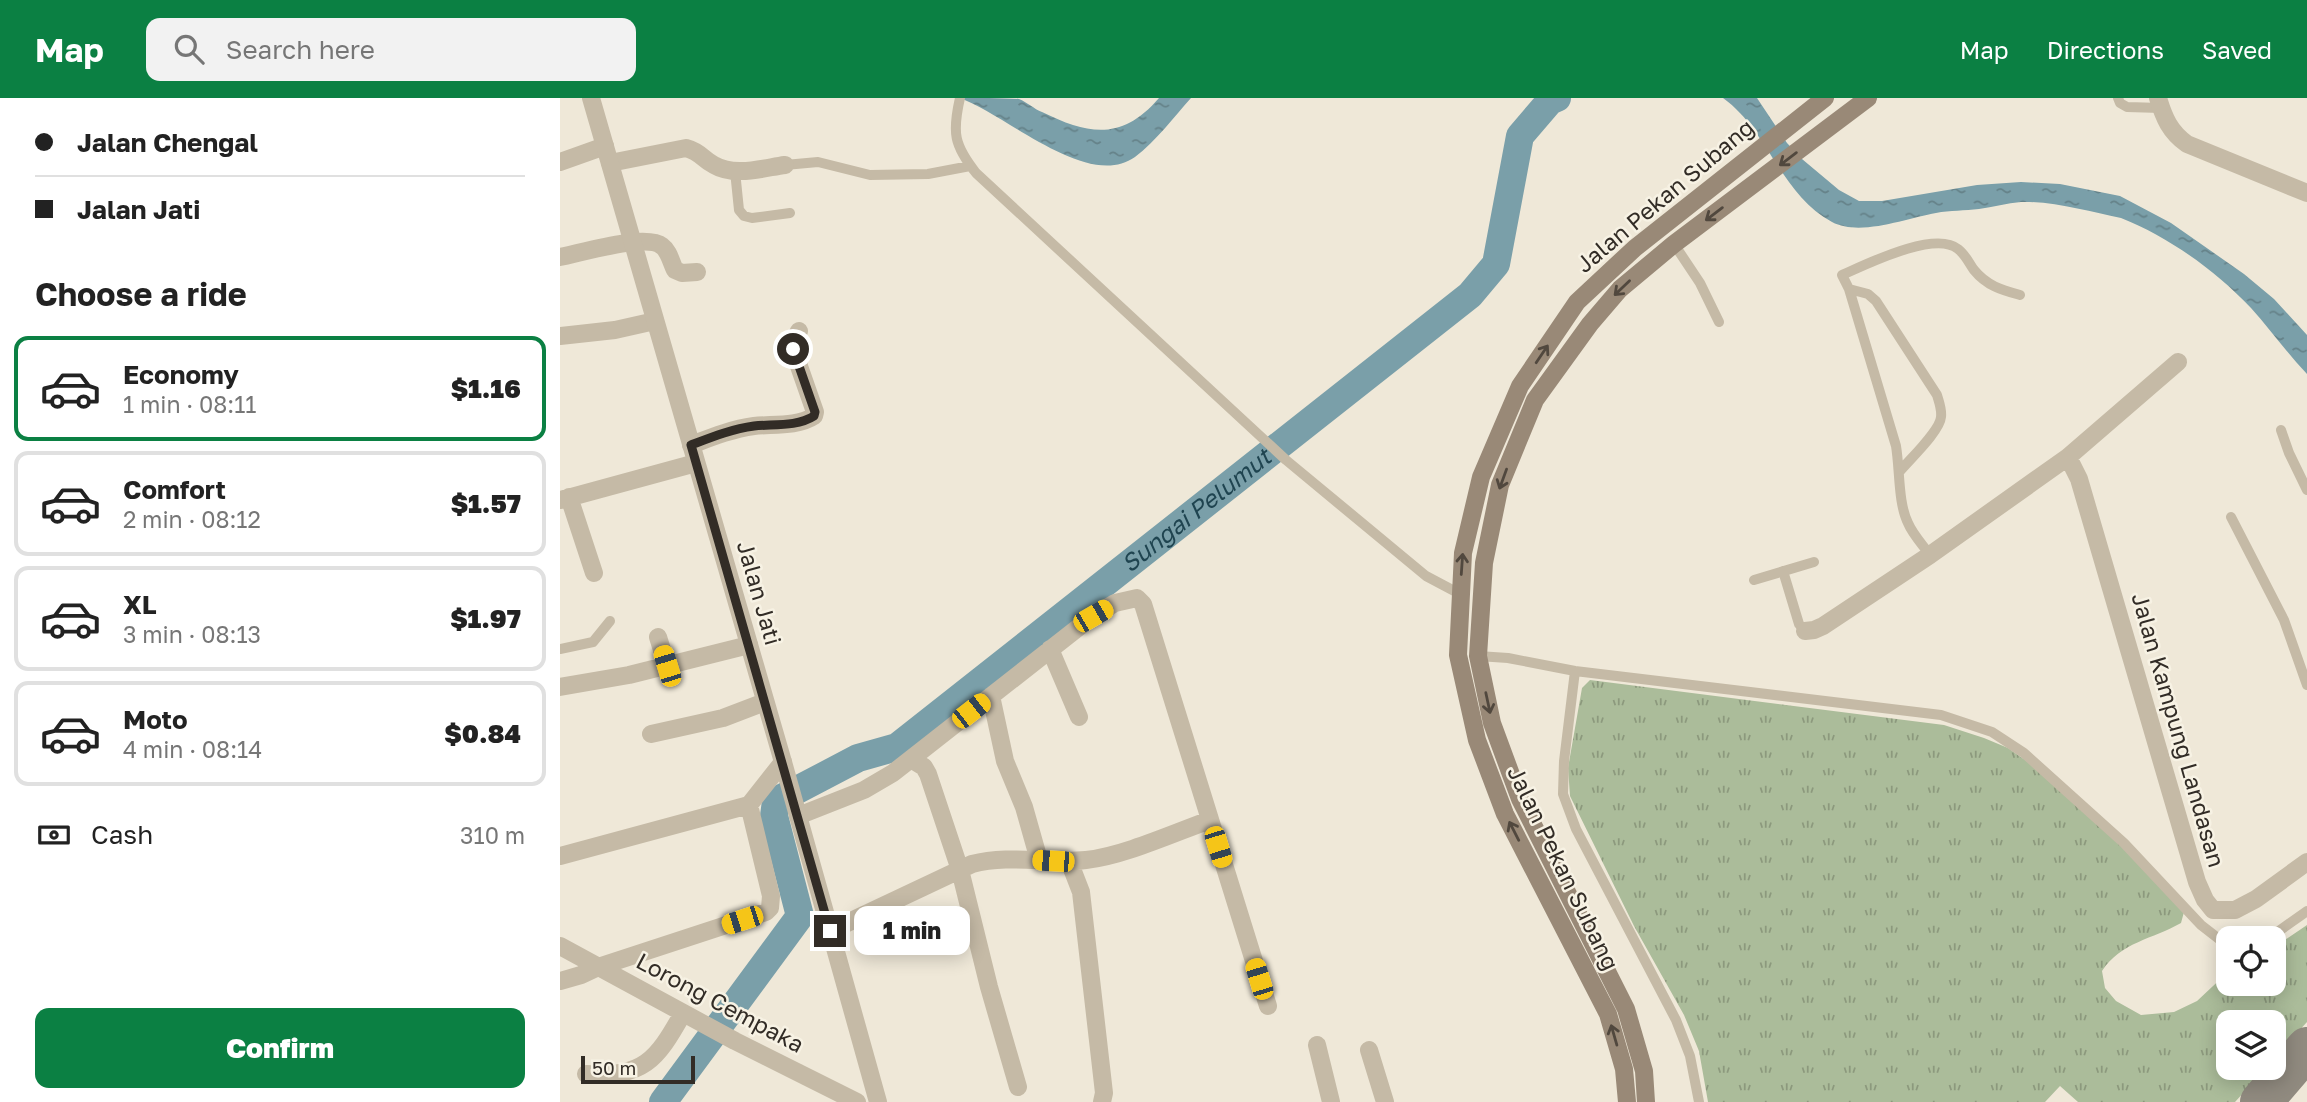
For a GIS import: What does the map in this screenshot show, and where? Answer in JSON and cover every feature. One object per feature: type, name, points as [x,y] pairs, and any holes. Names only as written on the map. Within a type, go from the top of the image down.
[{"type":"main road","name":"Jalan Pekan Subang","points":[[1646,1102],[1644,1071],[1626,1009],[1520,799],[1492,723],[1478,656],[1484,563],[1500,485],[1535,400],[1590,324],[1620,289],[1674,244],[1868,98]]},
{"type":"main road","name":"Jalan Pekan Subang","points":[[1627,1102],[1624,1069],[1608,1014],[1505,814],[1477,740],[1458,655],[1463,553],[1480,477],[1520,386],[1577,302],[1635,248],[1817,104]]},
{"type":"street","name":"Jalan Jati","points":[[591,98],[783,762],[877,1102]]},
{"type":"street","points":[[2159,103],[2174,135],[2187,145],[2307,193]]},
{"type":"street","points":[[560,162],[686,148],[697,151],[714,166],[735,171],[785,165]]},
{"type":"street","points":[[560,257],[632,242],[655,243],[662,245],[668,252],[675,270],[682,273],[697,272]]},
{"type":"street","points":[[560,336],[615,330],[655,321]]},
{"type":"street","points":[[691,445],[723,433],[754,426],[786,424],[814,416],[815,412],[793,349],[799,331]]},
{"type":"street","points":[[1805,631],[1823,626],[1930,555],[2068,457],[2178,362]]},
{"type":"street","name":"Jalan Kampung Landasan","points":[[2068,457],[2079,479],[2197,882],[2208,906],[2213,910],[2235,910],[2256,899],[2307,862]]},
{"type":"street","points":[[594,573],[564,498],[696,463]]},
{"type":"street","points":[[797,813],[864,790],[893,773],[1093,616],[1115,603],[1137,598],[1140,600],[1177,708],[1268,1006]]},
{"type":"street","points":[[658,637],[667,666]]},
{"type":"street","points":[[562,682],[667,666],[748,645]]},
{"type":"street","points":[[1050,649],[1079,717]]},
{"type":"street","points":[[991,696],[1005,761],[1024,807],[1039,860]]},
{"type":"street","points":[[651,734],[723,718],[765,702]]},
{"type":"street","points":[[911,759],[924,767],[928,774],[960,870],[989,987],[1018,1087]]},
{"type":"street","points":[[560,856],[749,804],[783,762]]},
{"type":"street","points":[[560,981],[766,912],[771,908],[771,896],[749,804]]},
{"type":"street","points":[[830,931],[960,870],[989,860],[1069,862],[1105,857],[1210,820]]},
{"type":"street","points":[[1069,862],[1081,892],[1104,1093],[1102,1102]]},
{"type":"street","name":"Lorong Cempaka","points":[[560,946],[709,1028],[857,1102]]},
{"type":"street","points":[[586,1074],[616,1074],[639,1067],[655,1057],[682,1013]]},
{"type":"street","points":[[1317,1045],[1331,1102]]},
{"type":"street","points":[[1369,1050],[1385,1102]]},
{"type":"lane","points":[[2118,98],[2120,103],[2127,107],[2159,103]]},
{"type":"lane","points":[[959,102],[954,127],[956,141],[962,156],[976,173],[1286,460],[1426,576],[1460,594]]},
{"type":"lane","points":[[785,165],[818,162],[870,175],[928,174],[970,166]]},
{"type":"lane","points":[[735,171],[739,210],[744,216],[752,218],[790,213]]},
{"type":"lane","points":[[1930,555],[1908,525],[1903,510],[1896,446],[1849,289],[1842,275],[1920,245],[1937,242],[1958,248],[1975,271],[1993,287],[2021,295]]},
{"type":"lane","points":[[1674,244],[1700,283],[1719,322]]},
{"type":"lane","points":[[1849,289],[1868,294],[1876,301],[1937,395],[1940,405],[1941,420],[1900,471]]},
{"type":"lane","points":[[2281,430],[2288,453],[2307,490]]},
{"type":"lane","points":[[2231,517],[2284,620],[2307,685]]},
{"type":"lane","points":[[1754,580],[1814,562]]},
{"type":"lane","points":[[1783,571],[1800,624],[1805,631]]},
{"type":"lane","points":[[560,649],[593,642],[610,621]]},
{"type":"lane","points":[[1478,656],[1575,671],[1941,715],[1992,732],[2024,753],[2124,843],[2216,936]]},
{"type":"lane","points":[[1575,671],[1564,761],[1563,794],[1576,829],[1676,1020],[1690,1056],[1699,1102]]},
{"type":"lane","points":[[2286,926],[2307,911]]},
{"type":"green space","points":[[1590,680],[1944,725],[2008,748],[2045,774],[2132,854],[2184,912],[2181,923],[2128,947],[2102,971],[2105,988],[2116,1001],[2141,1015],[2174,1012],[2197,1001],[2216,983],[2216,996],[2286,996],[2286,939],[2307,925],[2307,1022],[2286,1045],[2286,1010],[2216,1010],[2216,1080],[2255,1080],[2235,1102],[2078,1102],[2060,1086],[2045,1102],[1708,1102],[1699,1051],[1684,1015],[1634,926],[1570,796],[1568,768],[1582,688]]},
{"type":"water","points":[[959,98],[1019,99],[1039,111],[1075,126],[1104,130],[1132,122],[1159,98],[1191,98],[1143,151],[1116,165],[1094,164],[1070,157]]},
{"type":"water","points":[[1723,98],[1757,98],[1787,143],[1802,159],[1839,190],[1859,201],[1882,201],[1977,185],[2021,182],[2060,184],[2120,196],[2171,223],[2244,274],[2274,299],[2307,335],[2307,374],[2251,308],[2223,281],[2174,245],[2121,218],[2059,205],[2021,202],[1941,212],[1870,227],[1856,228],[1832,222],[1800,196],[1752,127],[1739,111]]},
{"type":"waterway","name":"Sungai Pelumut","points":[[663,1102],[800,916],[774,816],[776,801],[858,758],[897,747],[1470,295],[1496,264],[1520,136],[1550,101],[1557,98]]},
{"type":"taxiway","points":[[2261,1102],[2307,1048]]},
{"type":"route","points":[[793,349],[815,412],[814,416],[786,424],[754,426],[723,433],[691,445],[830,931]]}]
